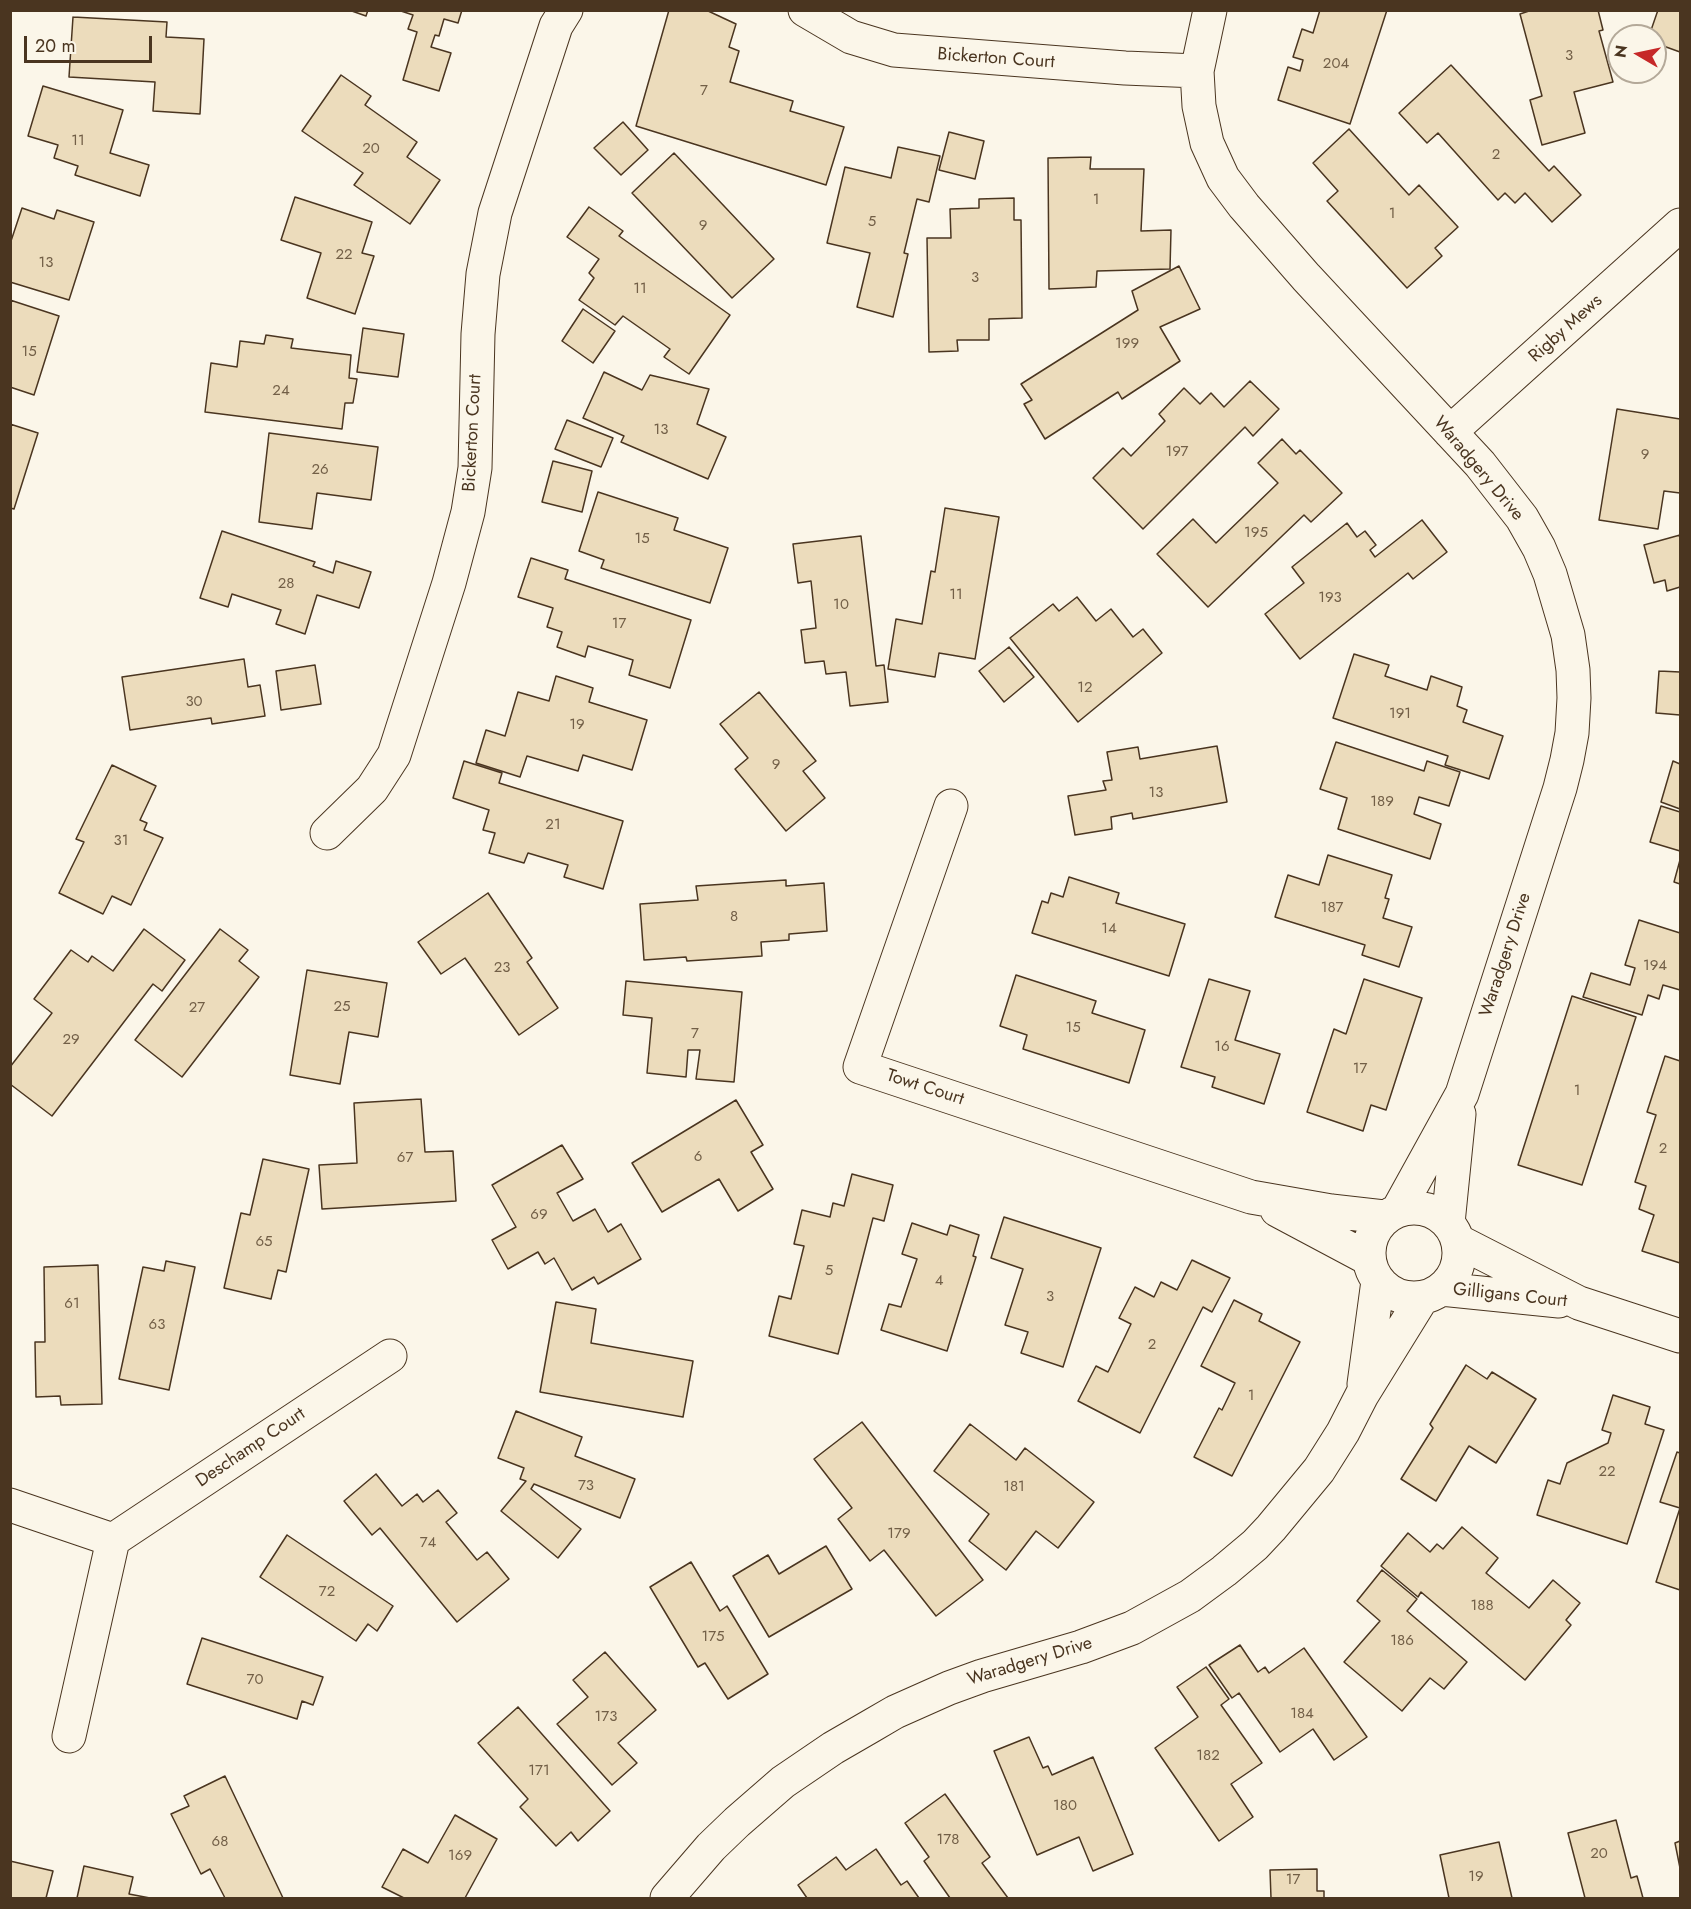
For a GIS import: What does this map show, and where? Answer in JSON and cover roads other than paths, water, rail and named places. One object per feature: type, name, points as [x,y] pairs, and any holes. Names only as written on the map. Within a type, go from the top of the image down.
[{"type":"street","name":"Bickerton Court","points":[[327,833],[372,789],[394,755],[449,583],[468,512],[475,468],[478,334],[483,274],[495,213],[556,26],[566,10]]},
{"type":"street","name":"Bickerton Court","points":[[805,10],[851,37],[894,50],[1033,62],[1197,71]]},
{"type":"street","name":"Waradgery Drive","points":[[1210,10],[1197,71],[1199,105],[1207,143],[1223,178],[1244,206],[1306,276],[1480,464],[1522,518],[1550,574],[1565,624],[1573,670],[1574,698],[1567,760],[1560,788],[1462,1094],[1391,1214]]},
{"type":"street","name":"Rigby Mews","points":[[1450,432],[1680,225]]},
{"type":"street","name":"Towt Court","points":[[951,806],[860,1067],[1251,1197],[1331,1211],[1391,1214]]},
{"type":"street","name":"Waradgery Drive","points":[[1453,1232],[1462,1094]]},
{"type":"street","name":"Towt Court","points":[[1251,1197],[1373,1270]]},
{"type":"street","points":[[1411,1207],[1425,1209],[1437,1214],[1453,1232],[1459,1254],[1457,1268],[1451,1280],[1431,1294],[1410,1298],[1398,1296],[1388,1290],[1373,1270],[1369,1245],[1373,1232],[1391,1214],[1411,1207]]},
{"type":"street","name":"Gilligans Court","points":[[1453,1232],[1579,1303],[1680,1336]]},
{"type":"street","name":"Waradgery Drive","points":[[1362,1395],[1373,1270]]},
{"type":"street","name":"Waradgery Drive","points":[[666,1899],[737,1822],[783,1782],[833,1748],[895,1712],[949,1688],[1081,1647],[1132,1628],[1190,1596],[1224,1571],[1255,1545],[1319,1470],[1343,1432],[1362,1395],[1431,1294]]},
{"type":"street","name":"Gilligans Court","points":[[1431,1294],[1579,1303]]},
{"type":"street","name":"Deschamp Court","points":[[113,1540],[390,1356]]},
{"type":"street","points":[[10,1505],[113,1540],[69,1736]]}]
